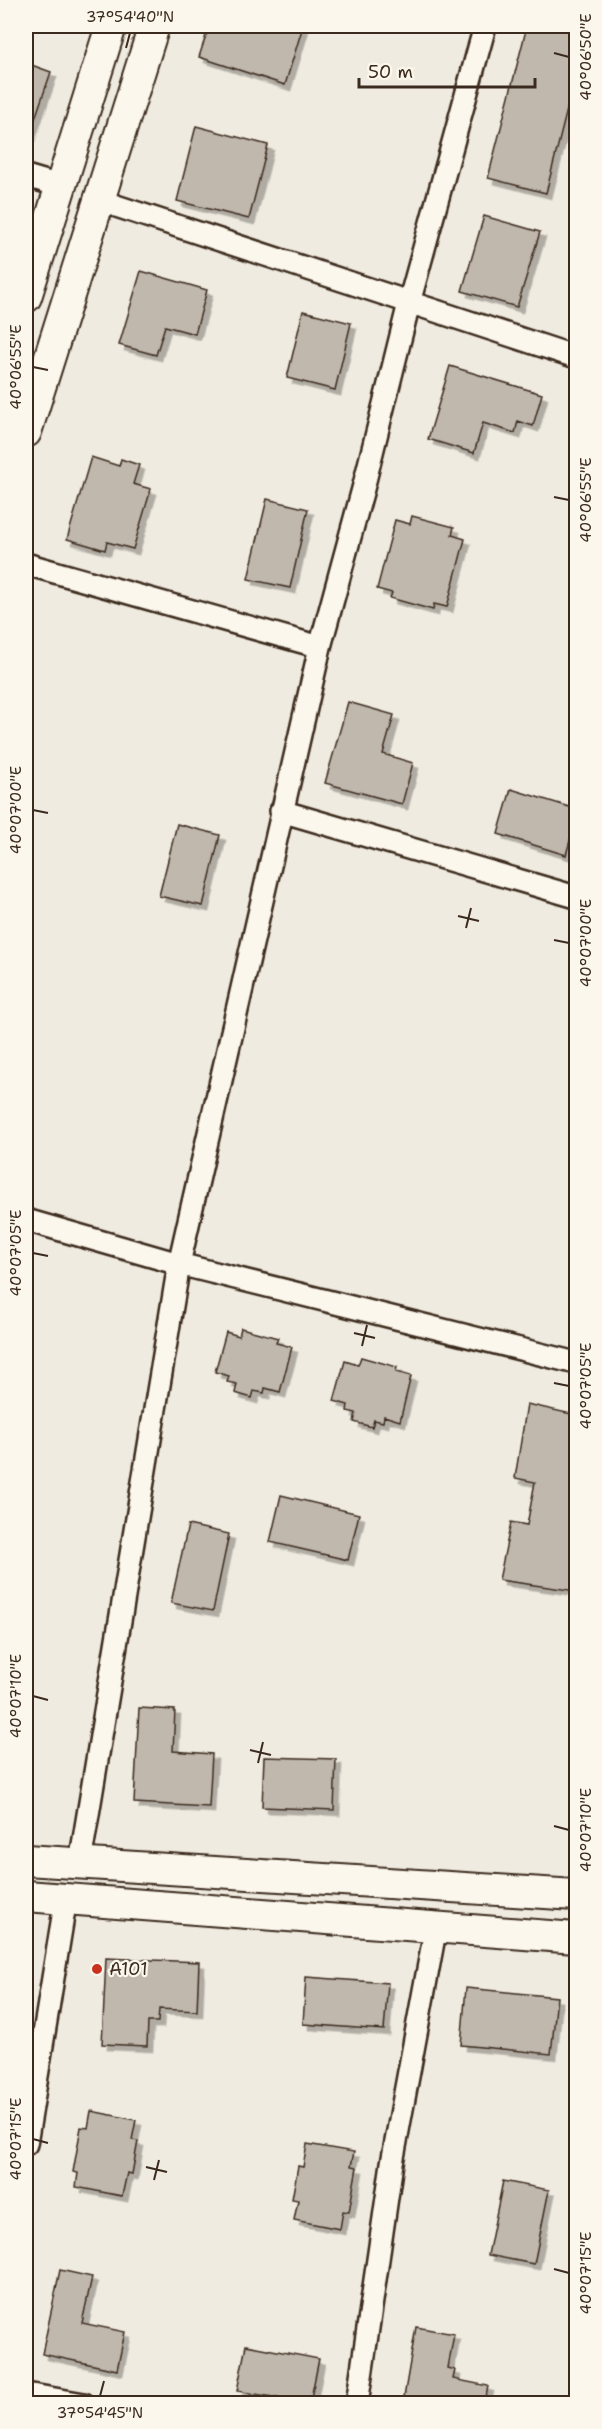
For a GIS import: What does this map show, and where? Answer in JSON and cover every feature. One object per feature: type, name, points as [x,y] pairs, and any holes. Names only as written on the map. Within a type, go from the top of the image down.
[{"type":"main road","points":[[26,297],[111,26]]},
{"type":"main road","points":[[26,432],[154,26]]},
{"type":"main road","points":[[26,1860],[576,1895]]},
{"type":"main road","points":[[26,1896],[576,1938]]},
{"type":"street","points":[[80,1863],[179,1264],[320,647],[363,489],[409,303],[485,26]]},
{"type":"street","points":[[26,176],[60,186]]},
{"type":"street","points":[[98,200],[576,357]]},
{"type":"street","points":[[26,564],[320,647]]},
{"type":"street","points":[[282,811],[576,897]]},
{"type":"street","points":[[26,1220],[179,1264],[576,1363]]},
{"type":"street","points":[[26,2144],[66,1898]]},
{"type":"street","points":[[357,2403],[392,2163],[436,1926]]},
{"type":"street","points":[[26,2394],[84,2403]]},
{"type":"building","points":[[209,26],[303,26],[285,85],[199,57]]},
{"type":"building","points":[[527,26],[576,26],[576,74],[546,193],[488,178]]},
{"type":"building","points":[[26,63],[51,72],[29,136],[26,135]]},
{"type":"building","points":[[196,126],[268,145],[249,219],[177,201]]},
{"type":"building","points":[[484,216],[540,232],[517,307],[462,291]]},
{"type":"building","points":[[141,271],[207,290],[195,334],[165,326],[156,355],[119,345]]},
{"type":"building","points":[[303,311],[351,323],[335,390],[287,378]]},
{"type":"building","points":[[450,366],[542,394],[533,426],[518,421],[515,433],[483,423],[474,453],[428,439]]},
{"type":"building","points":[[91,457],[119,466],[121,459],[139,465],[133,484],[151,489],[133,549],[107,542],[105,550],[67,539]]},
{"type":"building","points":[[267,499],[308,509],[290,588],[248,579]]},
{"type":"building","points":[[412,516],[454,527],[452,535],[465,539],[447,607],[434,604],[433,610],[390,598],[392,593],[377,589],[395,520],[410,524]]},
{"type":"building","points":[[348,702],[394,715],[383,754],[413,763],[402,804],[325,783]]},
{"type":"building","points":[[511,789],[576,809],[576,819],[566,855],[498,834]]},
{"type":"building","points":[[177,824],[220,835],[203,906],[159,896]]},
{"type":"building","points":[[241,1328],[278,1338],[276,1343],[292,1347],[280,1392],[265,1388],[264,1393],[254,1391],[252,1398],[235,1393],[237,1384],[227,1382],[229,1376],[215,1372],[226,1332],[239,1336]]},
{"type":"building","points":[[361,1357],[397,1367],[396,1372],[411,1376],[400,1421],[384,1416],[383,1422],[374,1420],[372,1427],[354,1422],[356,1413],[347,1411],[348,1405],[334,1401],[345,1361],[358,1365]]},
{"type":"building","points":[[527,1404],[576,1415],[576,1591],[499,1580],[511,1522],[527,1525],[535,1482],[515,1478]]},
{"type":"building","points":[[281,1495],[359,1514],[348,1560],[270,1542]]},
{"type":"building","points":[[188,1525],[229,1534],[213,1611],[171,1603]]},
{"type":"building","points":[[139,1708],[175,1710],[173,1751],[212,1754],[209,1807],[134,1803]]},
{"type":"building","points":[[264,1757],[336,1759],[334,1810],[262,1807]]},
{"type":"building","points":[[106,1958],[199,1962],[197,2011],[159,2009],[158,2022],[148,2022],[147,2046],[102,2044]]},
{"type":"building","points":[[306,1977],[388,1983],[384,2030],[303,2024]]},
{"type":"building","points":[[466,1988],[557,1997],[551,2054],[461,2045]]},
{"type":"building","points":[[91,2111],[136,2120],[132,2140],[138,2141],[132,2174],[127,2173],[122,2196],[76,2187],[78,2173],[73,2172],[81,2127],[88,2128]]},
{"type":"building","points":[[307,2144],[354,2152],[351,2166],[357,2167],[349,2212],[343,2211],[340,2229],[294,2220],[298,2200],[292,2199],[298,2166],[303,2167]]},
{"type":"building","points":[[503,2181],[549,2190],[534,2264],[488,2255]]},
{"type":"building","points":[[60,2270],[92,2277],[82,2323],[125,2332],[117,2370],[42,2354]]},
{"type":"building","points":[[416,2327],[454,2334],[448,2368],[455,2370],[453,2379],[488,2386],[485,2403],[403,2403]]},
{"type":"building","points":[[246,2345],[319,2359],[310,2403],[237,2391]]},
{"type":"place","name":"A101","points":[[97,1969]]}]
